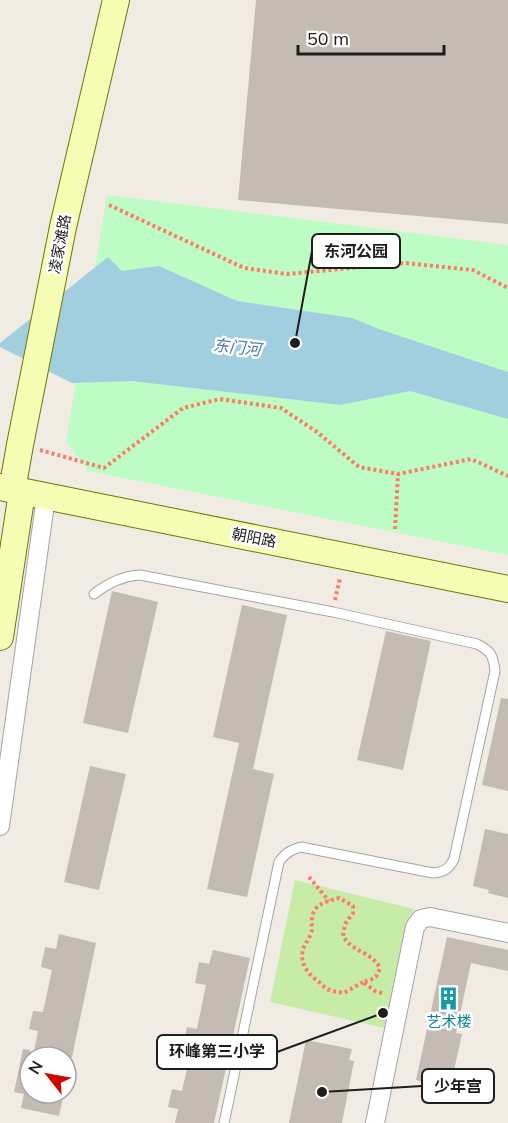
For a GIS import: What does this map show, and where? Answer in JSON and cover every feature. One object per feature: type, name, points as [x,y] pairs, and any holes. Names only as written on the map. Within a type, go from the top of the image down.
[{"type":"main road","name":"凌家滩路","points":[[0,637],[20,445],[63,227],[116,0]]},
{"type":"main road","name":"朝阳路","points":[[14,493],[508,589]]},
{"type":"street","points":[[0,826],[14,493]]},
{"type":"street","points":[[375,1123],[415,927],[421,919],[430,917],[508,933]]},
{"type":"lane","points":[[94,594],[126,576],[140,575],[333,612],[477,644],[491,653],[495,671],[454,859],[450,867],[442,873],[433,873],[301,847],[284,854],[279,862],[224,1123]]},
{"type":"path","points":[[109,205],[244,268],[287,274],[405,264],[473,270],[508,288]]},
{"type":"path","points":[[20,445],[104,468],[183,408],[220,399],[281,408],[316,432],[359,467],[398,474],[471,459],[508,476]]},
{"type":"path","points":[[395,530],[398,474]]},
{"type":"path","points":[[333,612],[345,556]]},
{"type":"path","points":[[309,877],[328,901]]},
{"type":"path","points":[[339,898],[353,906],[353,913],[345,924],[343,936],[357,950],[376,961],[380,968],[378,975],[372,980],[363,982],[344,993],[327,990],[305,969],[302,958],[303,950],[310,936],[314,910],[318,905],[339,898]]},
{"type":"path","points":[[363,982],[375,991],[400,998]]},
{"type":"green space","points":[[107,195],[508,245],[508,555],[88,471],[66,441]]},
{"type":"green space","points":[[295,880],[414,909],[389,1029],[270,1002]]},
{"type":"water","name":"东门河","points":[[108,257],[122,271],[159,266],[237,301],[352,318],[508,372],[508,419],[410,391],[340,405],[131,381],[72,383],[0,347],[0,343]]},
{"type":"building","points":[[256,0],[508,0],[508,224],[238,200]]},
{"type":"building","points":[[112,591],[158,602],[128,733],[83,723]]},
{"type":"building","points":[[242,605],[287,615],[253,769],[274,774],[247,897],[207,889],[239,743],[213,737]]},
{"type":"building","points":[[386,631],[431,641],[403,770],[357,760]]},
{"type":"building","points":[[501,698],[508,699],[508,791],[482,785]]},
{"type":"building","points":[[90,766],[126,774],[99,890],[64,882]]},
{"type":"building","points":[[485,829],[508,834],[508,898],[473,886]]},
{"type":"building","points":[[59,934],[96,943],[75,1045],[35,1045],[38,1031],[29,1029],[33,1011],[43,1012],[52,970],[41,967],[45,947],[56,949]]},
{"type":"building","name":"艺术楼","points":[[447,937],[508,950],[508,971],[471,963],[456,1033],[462,1034],[450,1088],[416,1080]]},
{"type":"building","points":[[213,950],[250,958],[214,1123],[175,1123],[178,1109],[168,1107],[172,1089],[182,1091],[192,1047],[183,1045],[187,1027],[197,1029],[206,985],[195,983],[199,962],[209,964]]},
{"type":"building","points":[[306,1040],[352,1049],[349,1060],[354,1061],[342,1123],[289,1123]]},
{"type":"building","points":[[18,1073],[18,1093],[14,1092]]},
{"type":"building","points":[[22,1105],[61,1105],[59,1116],[21,1108]]},
{"type":"place","name":"东河公园","points":[[295,343]]},
{"type":"place","name":"艺术楼","points":[[449,998]]},
{"type":"place","name":"环峰第三小学","points":[[383,1013]]},
{"type":"place","name":"少年宫","points":[[322,1092]]}]
